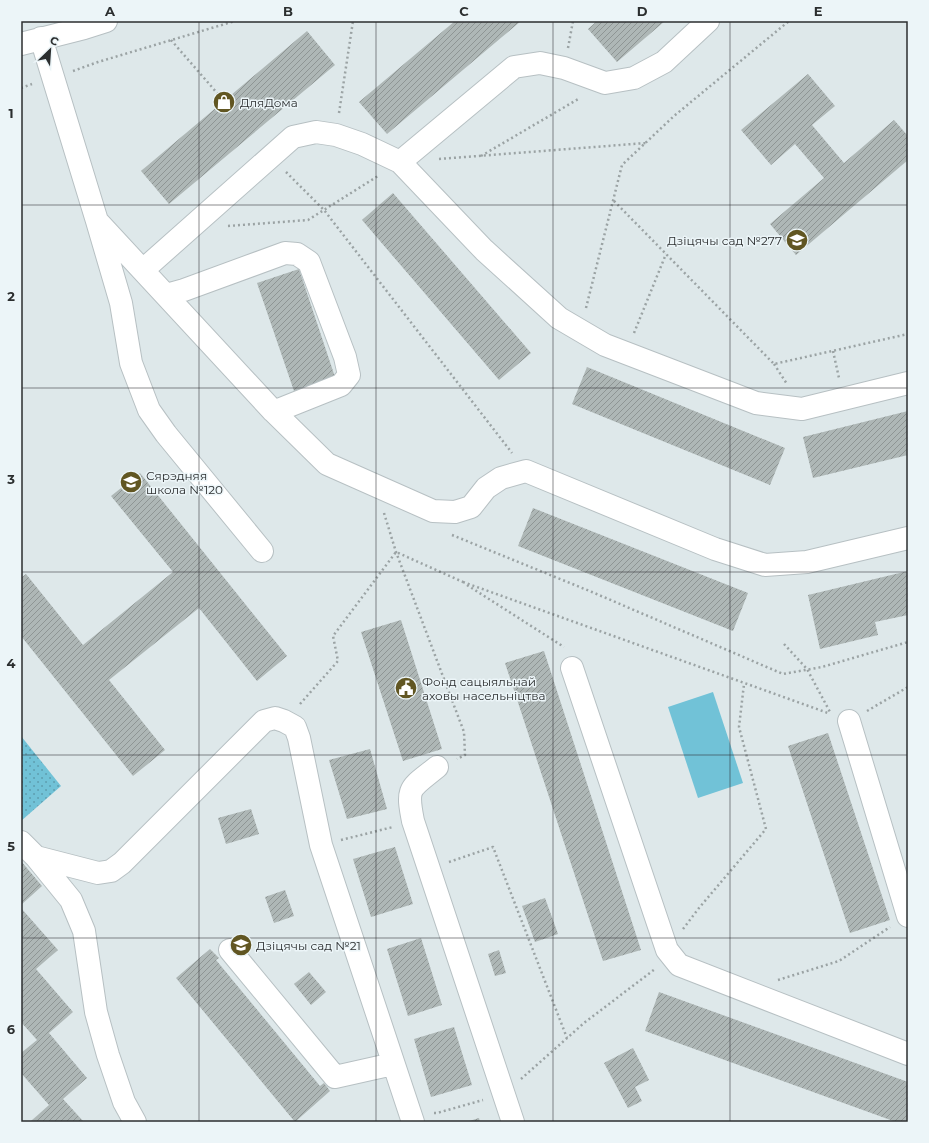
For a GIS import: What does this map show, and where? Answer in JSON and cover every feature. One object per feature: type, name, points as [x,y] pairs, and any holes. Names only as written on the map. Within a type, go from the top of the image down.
[{"type":"street","points":[[106,21],[31,41],[97,221],[121,304],[131,363],[148,410],[262,551]]},
{"type":"street","points":[[400,162],[514,68],[540,63],[564,68],[606,83],[634,78],[664,62],[708,21]]},
{"type":"street","points":[[143,270],[292,137],[316,132],[362,144],[400,162],[484,250],[559,318],[605,345],[756,403],[802,409],[908,383]]},
{"type":"street","points":[[97,221],[273,410],[327,464],[433,511],[455,512],[471,507],[486,488],[501,478],[526,471],[715,549],[765,565],[807,562],[908,538]]},
{"type":"street","points":[[166,295],[184,290],[285,253],[297,254],[310,262],[345,357],[349,375],[341,385],[281,409],[273,410]]},
{"type":"street","points":[[572,668],[667,950],[679,965],[908,1054]]},
{"type":"street","points":[[36,857],[98,873],[111,871],[122,863],[264,722],[275,718],[295,727],[299,738],[321,845],[413,1122]]},
{"type":"street","points":[[849,721],[908,916]]},
{"type":"street","points":[[437,768],[412,787],[409,795],[413,821],[511,1087],[513,1122]]},
{"type":"street","points":[[21,842],[36,857],[71,900],[84,931],[96,1012],[124,1102],[135,1122]]},
{"type":"street","points":[[230,950],[335,1077],[393,1064]]},
{"type":"path","points":[[67,73],[98,62],[235,21]]},
{"type":"path","points":[[336,136],[353,21]]},
{"type":"path","points":[[581,330],[622,165],[674,116],[789,21]]},
{"type":"path","points":[[171,40],[224,101]]},
{"type":"path","points":[[21,88],[37,82]]},
{"type":"path","points":[[480,156],[606,83]]},
{"type":"path","points":[[270,156],[324,210],[526,471]]},
{"type":"path","points":[[613,201],[774,364],[908,334]]},
{"type":"path","points":[[626,353],[666,254]]},
{"type":"path","points":[[833,351],[844,399]]},
{"type":"path","points":[[375,486],[396,552],[464,732],[465,755],[437,768]]},
{"type":"path","points":[[447,533],[592,592],[783,674],[822,666],[908,642]]},
{"type":"path","points":[[396,552],[463,582],[831,714],[808,669],[784,644]]},
{"type":"path","points":[[284,722],[338,661],[333,636],[396,552]]},
{"type":"path","points":[[463,582],[564,647],[572,668]]},
{"type":"path","points":[[699,908],[766,829],[739,727],[744,684]]},
{"type":"path","points":[[849,721],[908,687]]},
{"type":"path","points":[[321,845],[413,821]]},
{"type":"path","points":[[448,863],[493,847],[567,1038]]},
{"type":"path","points":[[785,978],[839,961],[908,916]]},
{"type":"path","points":[[437,1113],[511,1087],[584,1024],[656,968],[667,950]]},
{"type":"shaded area","points":[[713,692],[743,783],[698,798],[668,707]]},
{"type":"shaded area","points":[[21,736],[61,786],[21,821]]},
{"type":"building","points":[[455,21],[521,21],[387,134],[359,102]]},
{"type":"building","points":[[597,21],[665,21],[617,62],[588,29]]},
{"type":"building","points":[[307,31],[335,65],[169,204],[141,171]]},
{"type":"building","points":[[808,74],[835,106],[812,125],[844,163],[894,120],[908,136],[908,160],[796,255],[770,224],[824,178],[795,144],[771,165],[741,130]]},
{"type":"building","points":[[393,193],[531,353],[499,380],[362,220]]},
{"type":"building","points":[[299,269],[335,377],[294,391],[257,283]]},
{"type":"building","points":[[587,367],[785,448],[770,485],[572,404]]},
{"type":"building","points":[[908,411],[908,455],[813,478],[803,437]]},
{"type":"building","points":[[140,473],[287,656],[257,681],[199,608],[109,680],[165,750],[133,776],[21,636],[21,578],[26,574],[83,645],[173,572],[111,496]]},
{"type":"building","points":[[533,508],[748,593],[733,631],[518,546]]},
{"type":"building","points":[[908,571],[908,615],[875,622],[878,635],[820,649],[808,595]]},
{"type":"building","points":[[401,620],[442,749],[403,761],[361,632]]},
{"type":"building","points":[[544,651],[641,950],[603,961],[505,663]]},
{"type":"building","points":[[828,733],[890,920],[850,933],[788,746]]},
{"type":"building","points":[[370,749],[387,809],[347,819],[329,760]]},
{"type":"building","points":[[251,809],[259,834],[226,844],[218,818]]},
{"type":"building","points":[[395,847],[413,904],[371,917],[353,859]]},
{"type":"building","points":[[21,861],[42,886],[21,905]]},
{"type":"building","points":[[285,890],[294,916],[274,923],[265,897]]},
{"type":"building","points":[[545,898],[558,934],[535,942],[522,906]]},
{"type":"building","points":[[21,908],[58,950],[36,969],[73,1012],[49,1033],[87,1078],[63,1099],[84,1122],[30,1122],[49,1105],[21,1073],[21,1053],[37,1040],[21,1022]]},
{"type":"building","points":[[421,938],[442,1005],[408,1016],[387,949]]},
{"type":"building","points":[[210,949],[219,958],[216,960],[320,1086],[324,1083],[330,1091],[295,1122],[176,978]]},
{"type":"building","points":[[499,950],[506,973],[495,976],[488,954]]},
{"type":"building","points":[[309,972],[326,992],[311,1005],[294,984]]},
{"type":"building","points":[[659,992],[908,1082],[908,1122],[896,1122],[645,1031]]},
{"type":"building","points":[[454,1027],[472,1085],[431,1097],[414,1039]]},
{"type":"building","points":[[633,1048],[649,1080],[635,1087],[642,1101],[628,1108],[604,1063]]},
{"type":"building","points":[[479,1118],[480,1122],[466,1122]]},
{"type":"place","name":"ДляДома","points":[[224,102]]},
{"type":"place","name":"Дзіцячы сад №277","points":[[797,240]]},
{"type":"place","name":"Сярэдняя школа №120","points":[[131,482]]},
{"type":"place","name":"Фонд сацыяльнай аховы насельніцтва","points":[[406,688]]},
{"type":"place","name":"Дзіцячы сад №21","points":[[241,945]]}]
